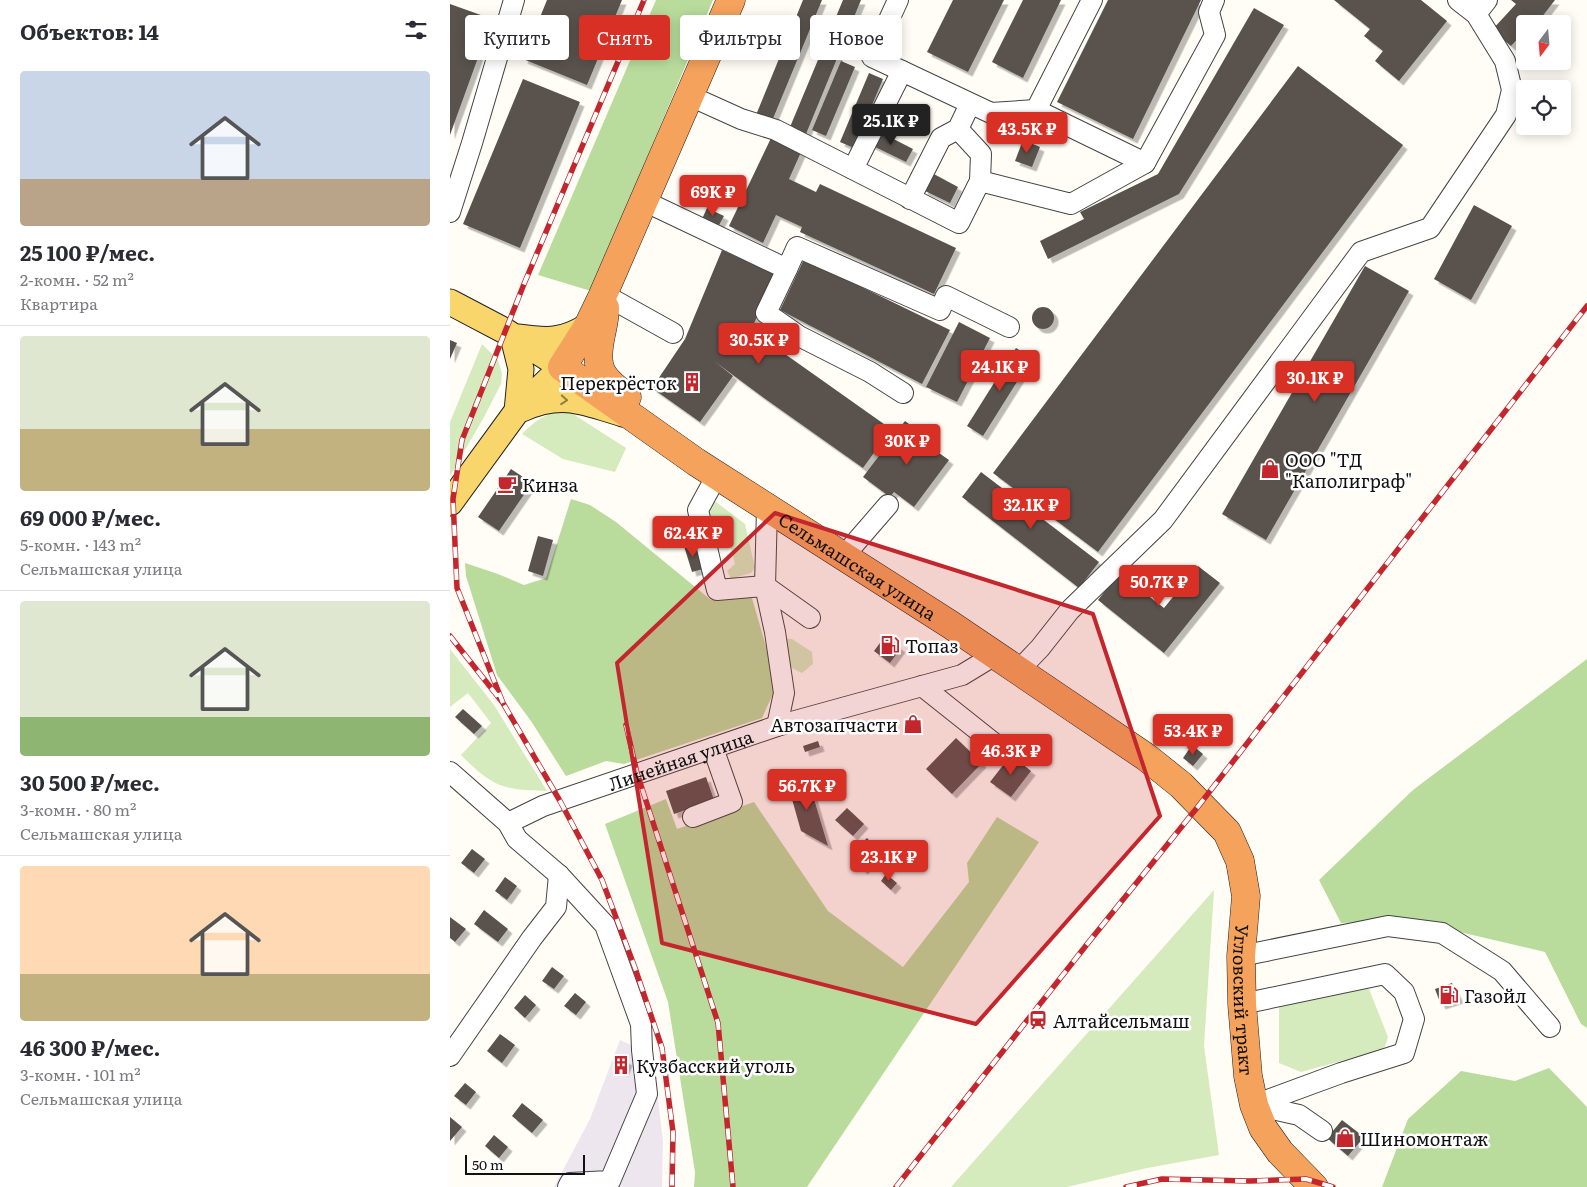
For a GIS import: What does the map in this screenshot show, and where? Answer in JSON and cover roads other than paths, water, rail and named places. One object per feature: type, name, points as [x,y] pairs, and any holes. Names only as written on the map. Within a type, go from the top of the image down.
[{"type":"highway","points":[[562,368],[588,326],[602,296],[731,0]]},
{"type":"highway","points":[[602,296],[605,318],[598,352],[604,377],[614,388],[650,415],[659,426],[660,437]]},
{"type":"highway","name":"Сельмашская улица","points":[[562,368],[717,475],[1019,670],[1146,757],[1181,785],[1200,804]]},
{"type":"highway","name":"Угловский тракт","points":[[1200,804],[1227,832],[1240,861],[1246,896],[1242,956],[1242,1004],[1248,1076],[1254,1105],[1263,1128],[1280,1152],[1314,1187]]},
{"type":"main road","name":"Сельмашская улица","points":[[450,302],[513,336],[562,368]]},
{"type":"main road","points":[[517,412],[522,370],[513,336],[550,340],[576,334],[588,326]]},
{"type":"main road","points":[[450,504],[517,412],[562,368]]},
{"type":"main road","points":[[517,412],[536,403],[559,399],[593,405],[633,418]]},
{"type":"street","points":[[450,212],[514,0]]},
{"type":"street","points":[[898,0],[872,57],[991,113],[1036,110],[1145,163]]},
{"type":"street","points":[[1036,110],[1092,0]]},
{"type":"street","points":[[980,180],[1071,204],[1145,163],[1215,35],[1209,12],[1214,0]]},
{"type":"street","points":[[1019,670],[1040,648],[1070,610],[1163,520],[1360,252],[1430,228],[1506,115],[1512,90],[1505,61],[1481,7],[1458,0]]},
{"type":"street","points":[[852,169],[902,70]]},
{"type":"street","points":[[690,96],[741,119],[776,130],[959,224],[980,180],[981,154],[958,129]]},
{"type":"street","points":[[910,199],[941,138],[958,129],[970,104]]},
{"type":"street","points":[[644,201],[787,269]]},
{"type":"street","points":[[904,393],[870,372],[799,336],[766,313],[797,247],[940,310],[946,296],[1009,327]]},
{"type":"street","points":[[602,296],[672,334]]},
{"type":"street","points":[[717,475],[698,510],[717,590],[765,586],[810,618]]},
{"type":"street","points":[[843,557],[888,504]]},
{"type":"street","points":[[767,508],[765,586],[775,632],[784,693],[777,726]]},
{"type":"street","name":"Линейная улица","points":[[508,823],[543,806],[777,726],[962,675],[995,654]]},
{"type":"street","points":[[922,686],[994,744]]},
{"type":"street","points":[[693,817],[732,802],[713,748]]},
{"type":"street","points":[[450,772],[508,823],[517,839],[559,876],[605,925],[641,1024],[646,1094],[610,1181],[570,1183],[568,1187]]},
{"type":"street","points":[[450,1056],[532,938],[556,907],[559,876]]},
{"type":"street","points":[[1242,956],[1388,926],[1442,933],[1502,971],[1550,1027]]},
{"type":"street","points":[[1242,1004],[1385,974],[1404,992],[1414,1019],[1404,1054],[1341,1073],[1254,1105]]},
{"type":"street","points":[[1254,1105],[1299,1115],[1322,1131]]},
{"type":"railway","points":[[503,703],[457,588],[453,499],[462,440],[524,284],[644,0]]},
{"type":"railway","points":[[896,1187],[1200,804],[1587,306]]},
{"type":"railway","points":[[450,636],[503,703],[560,801],[602,880],[662,1048],[673,1132],[672,1187]]},
{"type":"railway","points":[[626,725],[637,773],[718,1023],[733,1187]]},
{"type":"railway","points":[[1126,1187],[1162,1179],[1250,1181],[1306,1179],[1333,1187]]},
{"type":"place","name":"Перекрёсток","points":[[692,382]]},
{"type":"place","name":"ООО \"ТД \"Каполиграф\"","points":[[1270,469]]},
{"type":"place","name":"Кинза","points":[[507,484]]},
{"type":"place","name":"Топаз","points":[[890,645]]},
{"type":"place","name":"Автозапчасти","points":[[913,724]]},
{"type":"place","name":"Газойл","points":[[1449,995]]},
{"type":"place","name":"Алтайсельмаш","points":[[1038,1020]]},
{"type":"place","name":"Кузбасский уголь","points":[[621,1065]]},
{"type":"place","name":"Шиномонтаж","points":[[1345,1138]]}]
